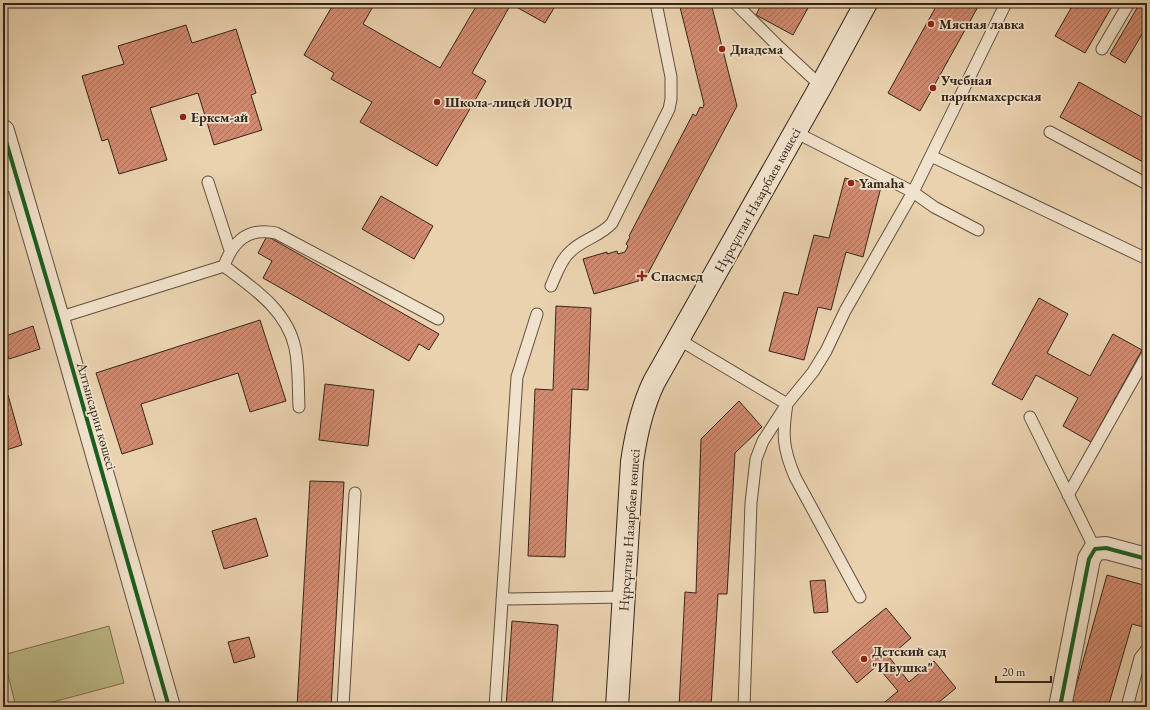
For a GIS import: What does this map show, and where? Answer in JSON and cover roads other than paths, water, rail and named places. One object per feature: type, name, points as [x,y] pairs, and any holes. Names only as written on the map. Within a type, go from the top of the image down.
[{"type":"street","name":"Нұрсұлтан Назарбаев көшесі","points":[[617,707],[632,462],[639,423],[650,392],[678,340],[866,3]]},
{"type":"street","name":"Алтынсарин көшесі","points":[[3,131],[10,185],[58,318],[169,707]]},
{"type":"street","points":[[1060,707],[1089,559],[1095,549],[1106,548],[1147,559]]},
{"type":"lane","points":[[551,286],[567,254],[577,246],[602,233],[612,223],[669,109],[672,99],[671,77],[656,3]]},
{"type":"lane","points":[[735,3],[821,86]]},
{"type":"lane","points":[[744,707],[751,503],[756,459],[763,441],[786,404],[814,372],[845,311],[914,192],[1006,3]]},
{"type":"lane","points":[[1102,49],[1129,3]]},
{"type":"lane","points":[[795,132],[914,192],[934,207],[978,230]]},
{"type":"lane","points":[[1050,132],[1147,184]]},
{"type":"lane","points":[[931,156],[1147,259]]},
{"type":"lane","points":[[208,182],[230,250]]},
{"type":"lane","points":[[224,266],[230,250],[240,239],[252,233],[264,231],[276,233],[438,319]]},
{"type":"lane","points":[[58,318],[224,266]]},
{"type":"lane","points":[[224,266],[265,297],[285,324],[290,334],[297,361],[299,407]]},
{"type":"lane","points":[[495,707],[517,377],[537,314]]},
{"type":"lane","points":[[678,340],[786,404]]},
{"type":"lane","points":[[1068,495],[1147,355]]},
{"type":"lane","points":[[786,404],[783,438],[788,459],[795,477],[860,597]]},
{"type":"lane","points":[[1030,417],[1095,549]]},
{"type":"lane","points":[[343,707],[355,493]]},
{"type":"lane","points":[[502,599],[623,597]]},
{"type":"lane","points":[[1127,707],[1140,658],[1147,649]]},
{"type":"place","name":"Мясная лавка","points":[[931,24]]},
{"type":"place","name":"Диадема","points":[[722,49]]},
{"type":"place","name":"Учебная парикмахерская","points":[[933,88]]},
{"type":"place","name":"Школа-лицей ЛОРД","points":[[437,102]]},
{"type":"place","name":"Еркем-ай","points":[[183,117]]},
{"type":"place","name":"Yamaha","points":[[851,183]]},
{"type":"place","name":"Спасмед","points":[[642,276]]},
{"type":"place","name":"Детский сад \"Ивушка\"","points":[[864,659]]}]
